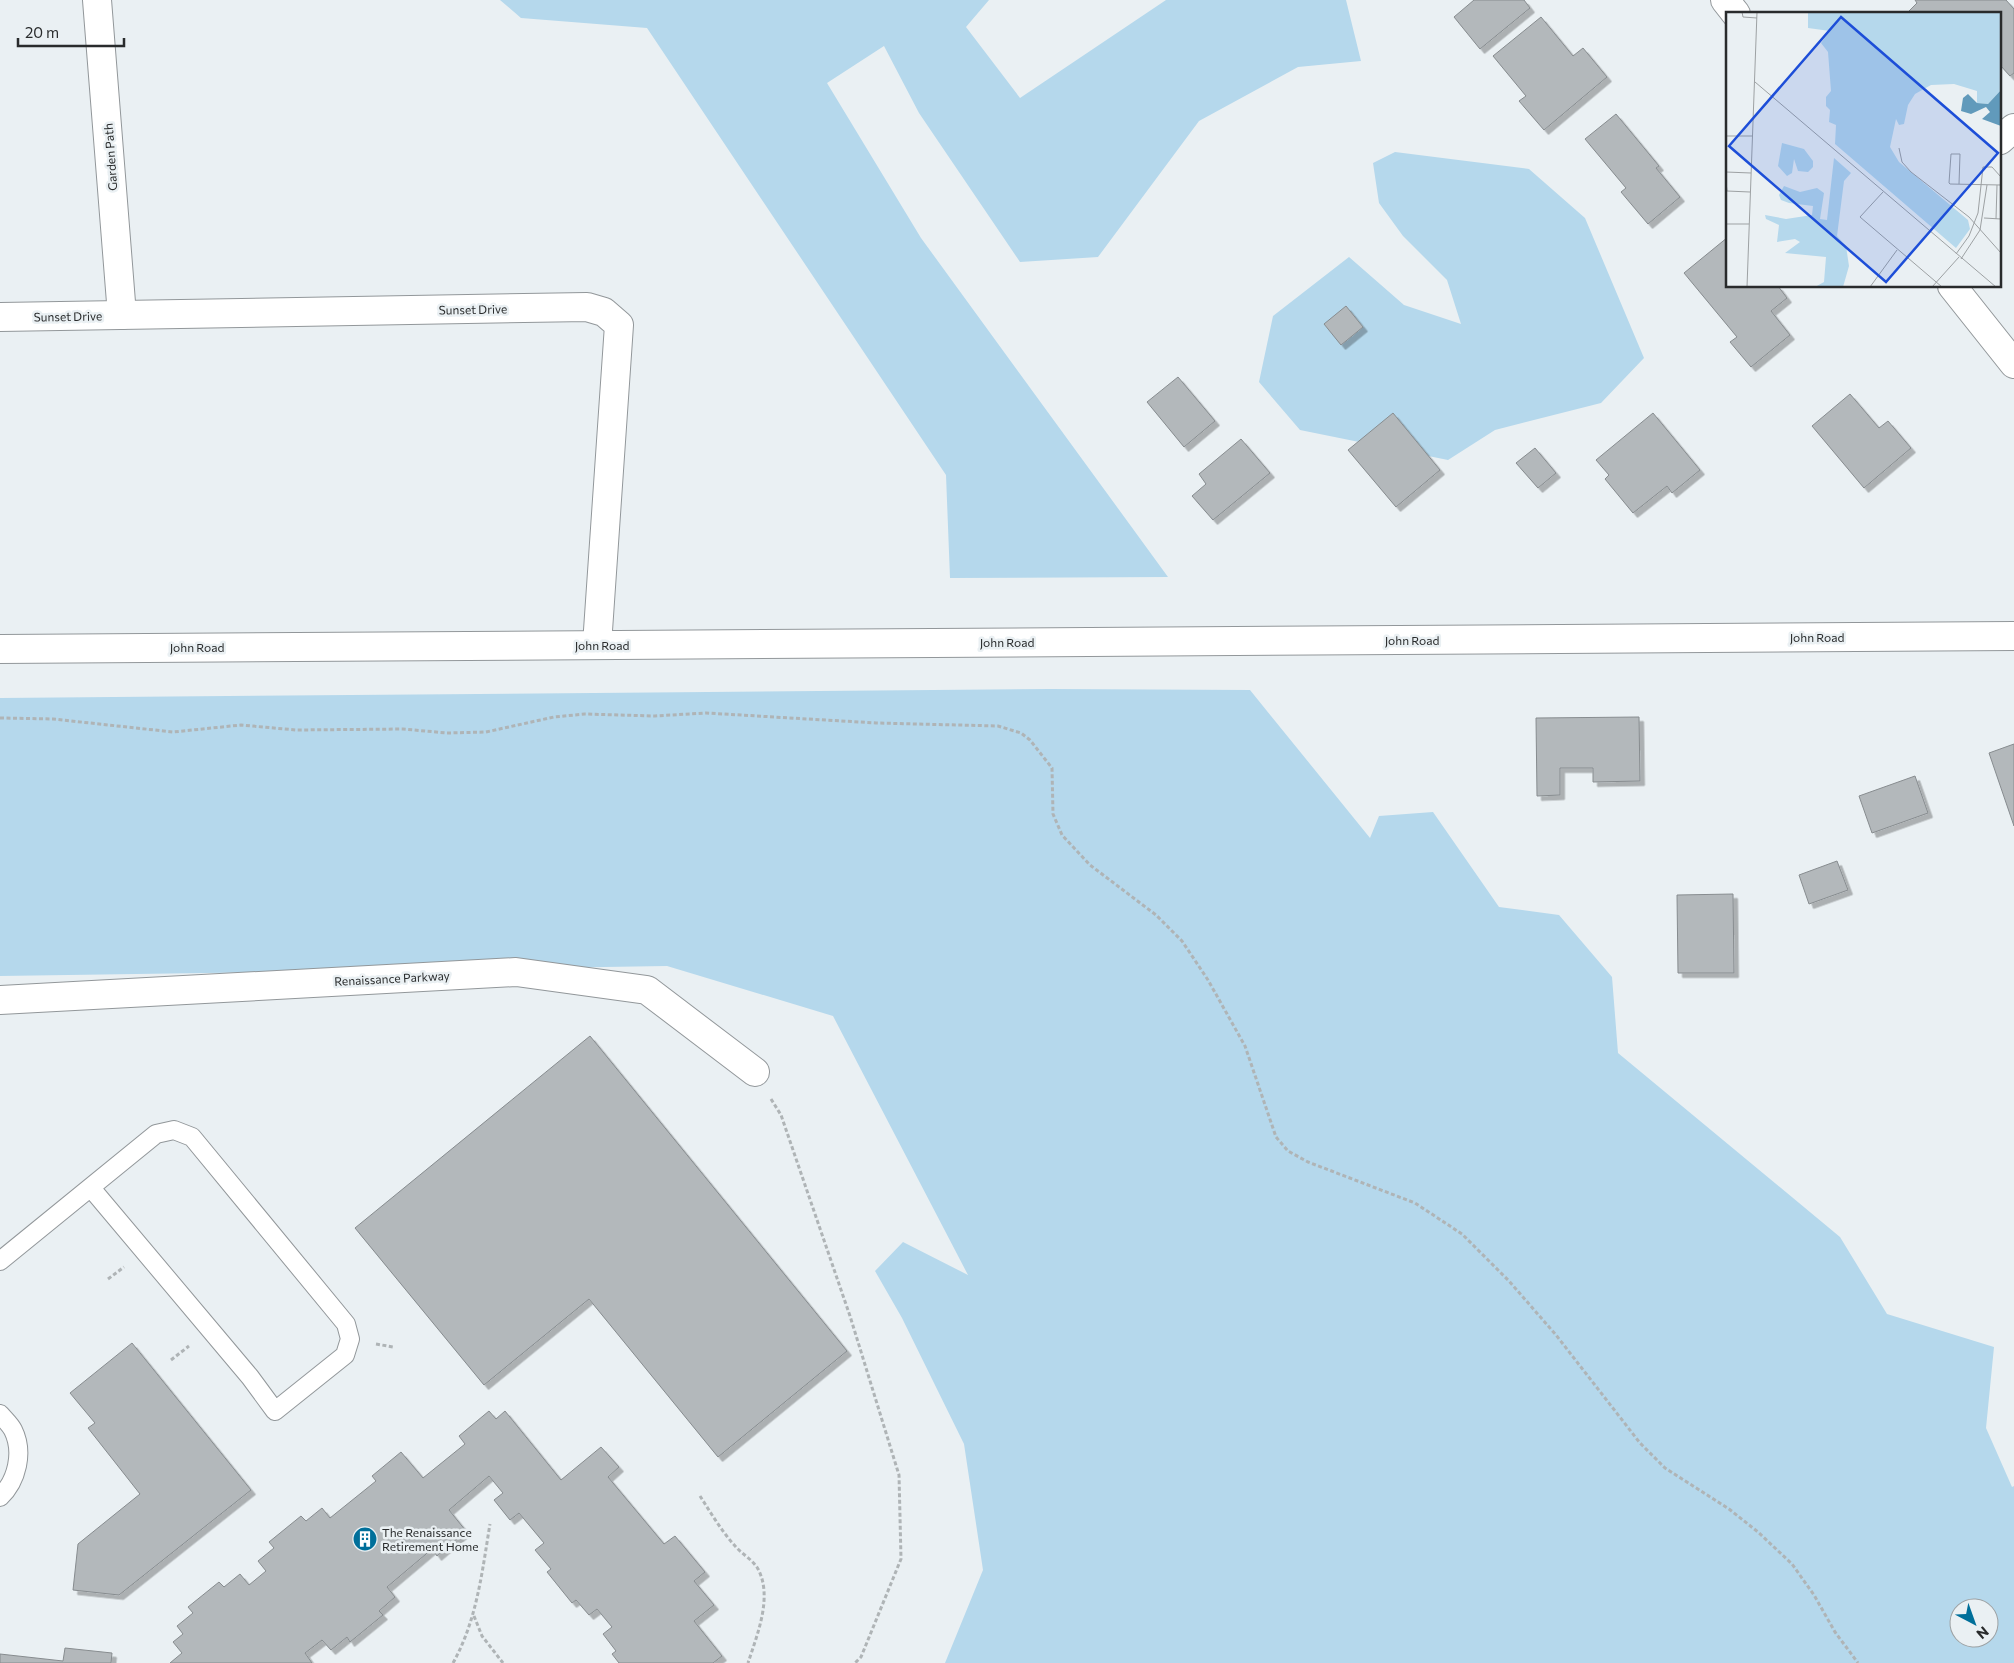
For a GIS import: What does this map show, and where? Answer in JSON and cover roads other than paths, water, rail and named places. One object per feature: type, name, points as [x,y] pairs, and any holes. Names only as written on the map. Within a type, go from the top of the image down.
[{"type":"street","name":"Garden Path","points":[[97,0],[122,315]]},
{"type":"street","points":[[1725,0],[1734,12]]},
{"type":"street","points":[[2002,138],[2014,128]]},
{"type":"street","points":[[1954,288],[2014,364]]},
{"type":"street","name":"Sunset Drive","points":[[0,317],[587,307],[604,312],[619,325],[597,645]]},
{"type":"street","name":"John Road","points":[[0,649],[2014,636]]},
{"type":"street","name":"Renaissance Parkway","points":[[0,1000],[516,972],[647,990],[755,1072]]},
{"type":"lane","points":[[0,1260],[156,1134],[174,1130],[192,1137],[346,1324],[350,1339],[345,1355],[275,1411],[250,1377],[91,1188]]},
{"type":"lane","points":[[0,1414],[13,1431],[19,1460],[9,1488],[0,1497]]},
{"type":"place","name":"The Renaissance Retirement Home","points":[[365,1539]]}]
